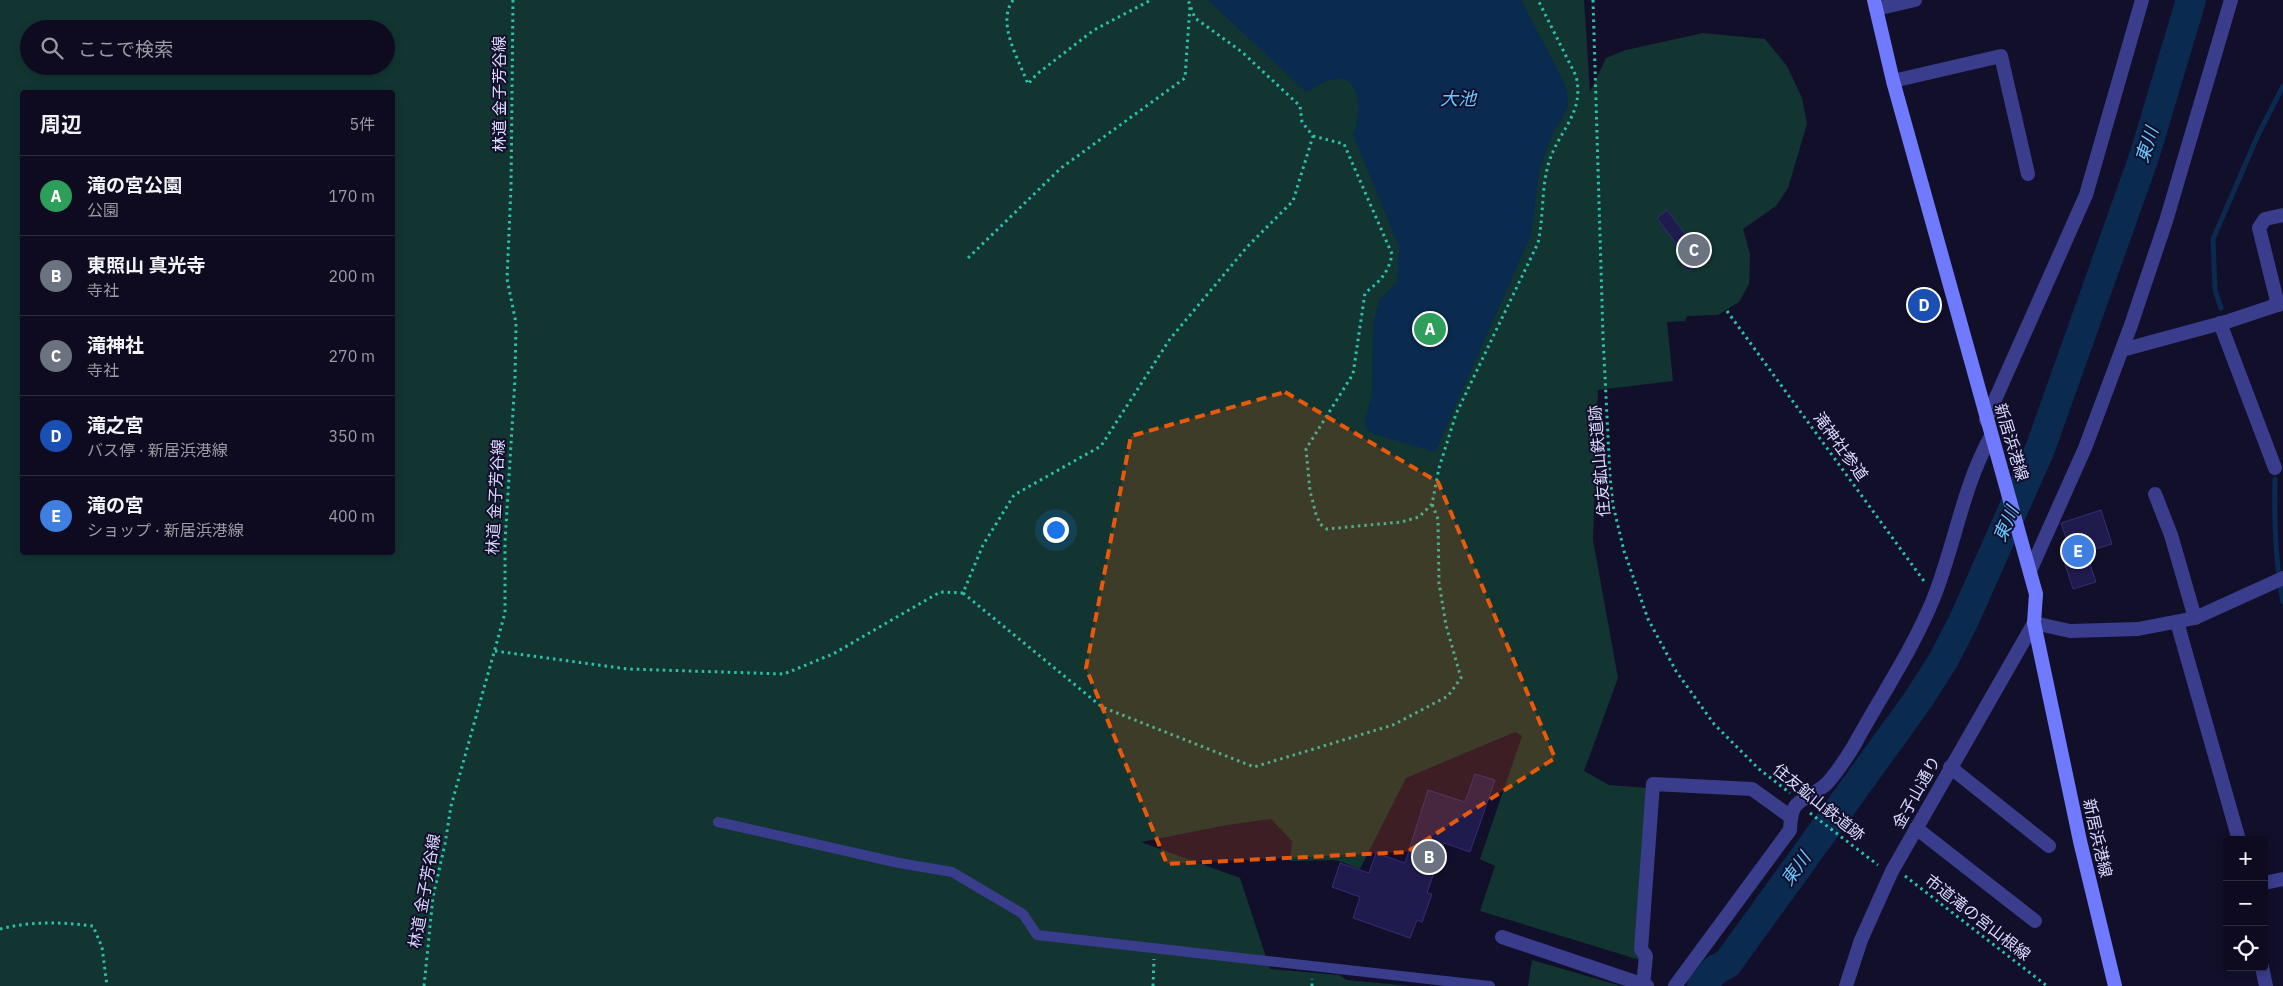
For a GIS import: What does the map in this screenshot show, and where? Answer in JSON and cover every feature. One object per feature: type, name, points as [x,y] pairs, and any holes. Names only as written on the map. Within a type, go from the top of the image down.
[{"type":"main road","name":"新居浜港線","points":[[1875,5],[1893,81],[2036,594],[2034,623],[2080,840],[2115,986]]},
{"type":"street","points":[[1875,5],[1915,0]]},
{"type":"street","points":[[1986,420],[2086,195],[2142,0]]},
{"type":"street","points":[[2030,571],[2085,448],[2122,350],[2166,221],[2230,0]]},
{"type":"street","points":[[1893,81],[2001,56],[2028,174]]},
{"type":"street","points":[[2122,350],[2281,304],[2259,228],[2265,219],[2283,215]]},
{"type":"street","points":[[2220,323],[2275,468]]},
{"type":"street","points":[[1675,986],[1790,830],[1791,817],[1800,800],[1825,786],[1856,743],[1919,633],[1934,595],[1977,462],[1991,436]]},
{"type":"street","points":[[2155,494],[2171,535],[2195,618]]},
{"type":"street","points":[[2034,623],[2070,631],[2138,629],[2177,622],[2195,618],[2283,578]]},
{"type":"street","points":[[2177,622],[2238,836]]},
{"type":"street","name":"金子山通り","points":[[1846,986],[1860,940],[1892,871],[2034,623]]},
{"type":"street","points":[[1950,767],[2049,846]]},
{"type":"street","points":[[1502,937],[1645,986],[1646,956],[1641,949],[1653,784],[1752,789],[1791,817]]},
{"type":"street","points":[[1916,828],[2035,921]]},
{"type":"street","points":[[2268,882],[2283,879]]},
{"type":"street","points":[[2263,971],[2266,986]]},
{"type":"lane","points":[[718,822],[899,863],[952,872],[1023,914],[1037,935],[1490,986]]},
{"type":"path","name":"林道 金子芳谷線","points":[[424,986],[433,896],[446,844],[451,806],[474,718],[505,613],[505,533],[515,379],[516,324],[507,279],[511,187],[513,0]]},
{"type":"path","points":[[1013,0],[1008,7],[1007,28],[1028,84],[1037,74],[1094,30],[1151,0]]},
{"type":"path","points":[[1188,0],[1195,18],[1242,52],[1300,106],[1302,122],[1313,136],[1344,144],[1392,254],[1387,270],[1381,280],[1365,293],[1353,374],[1306,449],[1310,491],[1320,524],[1327,529],[1401,522],[1418,517],[1432,504]]},
{"type":"path","points":[[495,651],[628,669],[784,674],[832,654],[940,592],[963,593],[1102,707],[1254,767],[1393,725],[1448,696],[1461,678],[1446,625],[1439,583],[1438,519],[1432,504],[1439,468],[1456,414],[1538,243],[1542,224],[1548,164],[1576,109],[1579,87],[1576,76],[1538,0]]},
{"type":"path","name":"住友鉱山鉄道跡","points":[[1593,0],[1603,336],[1610,478],[1612,505],[1624,551],[1648,619],[1663,649],[1714,724],[1759,769],[1800,800],[1808,812],[1876,864],[1892,871]]},
{"type":"path","points":[[968,258],[1061,168],[1185,78],[1190,6]]},
{"type":"path","points":[[963,593],[983,545],[1014,495],[1101,446],[1170,339],[1247,247],[1294,201],[1313,136]]},
{"type":"path","name":"滝神社参道","points":[[1727,311],[1934,595]]},
{"type":"path","name":"市道滝の宮山根線","points":[[1892,871],[1905,876],[2047,986]]},
{"type":"path","points":[[0,929],[21,924],[61,922],[93,926],[102,947],[107,986]]},
{"type":"path","points":[[1153,986],[1154,948]]},
{"type":"highlighted area","points":[[1285,392],[1438,482],[1555,758],[1407,852],[1167,864],[1086,668],[1131,436]]},
{"type":"green space","points":[[0,0],[1584,0],[1590,92],[1606,58],[1626,50],[1703,33],[1765,39],[1787,66],[1802,98],[1807,124],[1788,188],[1776,206],[1743,229],[1750,254],[1749,284],[1739,302],[1718,315],[1687,316],[1685,321],[1667,322],[1673,381],[1598,390],[1593,540],[1618,678],[1584,771],[1609,785],[1647,788],[1643,961],[1480,911],[1495,866],[1480,859],[1522,736],[1515,732],[1406,778],[1360,869],[1336,860],[1290,861],[1292,841],[1271,819],[1227,825],[1141,842],[1240,878],[1270,969],[1339,975],[1347,980],[1410,986],[0,986]]},
{"type":"green space","points":[[1532,960],[1621,986],[1528,986]]},
{"type":"water","name":"大池","points":[[1208,0],[1521,0],[1564,82],[1568,107],[1550,139],[1540,168],[1531,235],[1435,452],[1371,433],[1364,426],[1372,393],[1373,324],[1379,300],[1397,282],[1399,246],[1353,135],[1358,109],[1355,91],[1351,84],[1344,80],[1335,79],[1324,82],[1306,92]]},
{"type":"building","points":[[1667,210],[1694,246],[1700,242],[1711,256],[1688,271],[1677,257],[1683,253],[1657,218]]},
{"type":"building","points":[[2101,510],[2112,544],[2086,552],[2096,582],[2073,589],[2061,552],[2070,549],[2061,523]]},
{"type":"building","points":[[1475,774],[1495,780],[1470,852],[1444,843],[1427,893],[1432,894],[1422,922],[1417,920],[1410,938],[1353,918],[1360,897],[1332,887],[1340,863],[1369,873],[1376,853],[1405,863],[1428,790],[1465,802]]},
{"type":"waterway","name":"東川","points":[[1702,986],[1715,970],[1727,964],[1918,700],[1944,659],[1964,620],[2040,449],[2144,157],[2191,0]]},
{"type":"waterway","points":[[2221,308],[2215,290],[2213,239],[2258,135],[2283,86]]},
{"type":"waterway","points":[[2275,479],[2278,571],[2283,602]]},
{"type":"place","name":"滝神社","points":[[1694,250]]},
{"type":"place","name":"滝之宮","points":[[1924,305]]},
{"type":"place","name":"滝の宮公園","points":[[1430,329]]},
{"type":"place","name":"滝の宮","points":[[2078,551]]},
{"type":"place","name":"東照山 真光寺","points":[[1429,857]]}]
